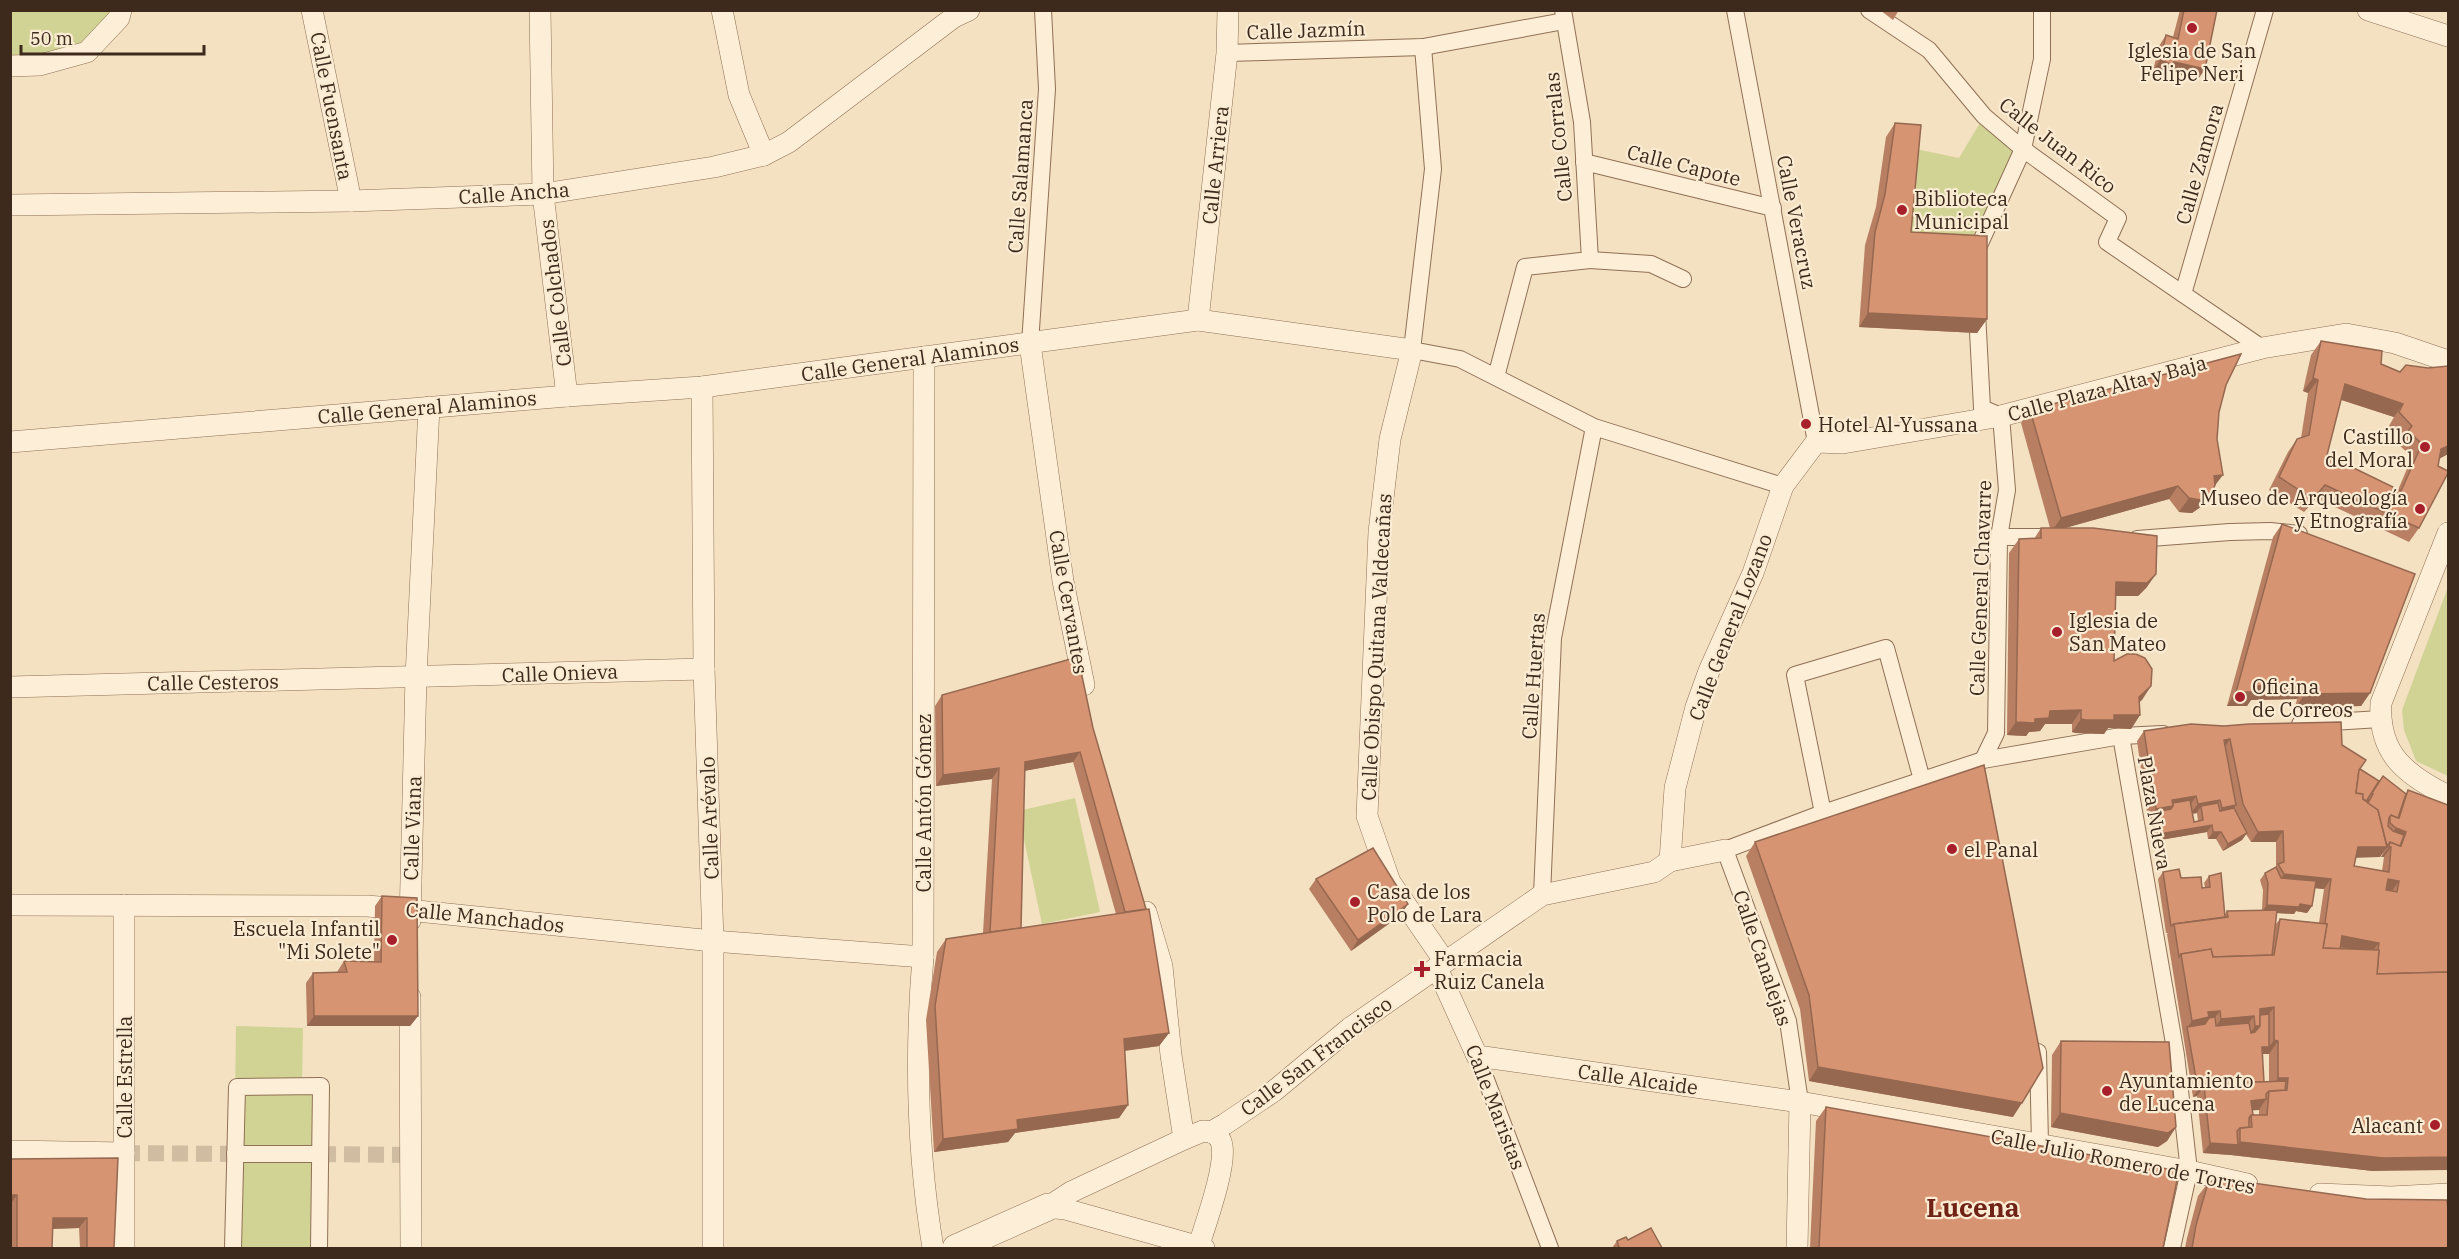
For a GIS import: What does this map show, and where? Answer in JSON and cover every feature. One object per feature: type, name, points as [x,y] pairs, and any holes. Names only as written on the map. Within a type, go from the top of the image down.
[{"type":"street","points":[[10,66],[40,65],[87,52],[119,18],[121,10]]},
{"type":"street","name":"Calle Fuensanta","points":[[312,10],[351,201]]},
{"type":"street","name":"Calle Colchados","points":[[540,10],[543,194],[567,396]]},
{"type":"street","points":[[722,10],[739,95],[764,155]]},
{"type":"street","name":"Calle Ancha","points":[[10,205],[351,201],[543,194],[714,167],[764,155],[789,142],[954,17],[969,10]]},
{"type":"street","name":"Calle Salamanca","points":[[1030,344],[1047,89],[1043,10]]},
{"type":"street","name":"Calle Arriera","points":[[1198,320],[1227,53],[1228,10]]},
{"type":"street","name":"Calle Veracruz","points":[[1736,10],[1816,442]]},
{"type":"street","name":"Calle Juan Rico","points":[[1869,10],[1929,50],[1984,116],[2023,148],[2118,218],[2107,242],[2262,348]]},
{"type":"street","points":[[1977,273],[1977,250],[2023,148],[2042,59],[2042,10]]},
{"type":"street","name":"Calle Zamora","points":[[2183,294],[2265,10]]},
{"type":"street","points":[[2368,10],[2448,36]]},
{"type":"street","name":"Calle Jazmín","points":[[1227,53],[1423,47],[1563,16]]},
{"type":"street","name":"Calle Corralas","points":[[1563,16],[1582,122],[1590,260]]},
{"type":"street","points":[[1412,350],[1433,169],[1423,47]]},
{"type":"street","name":"Calle Capote","points":[[1584,162],[1773,208]]},
{"type":"street","points":[[1496,377],[1526,267],[1590,260],[1651,264],[1683,279]]},
{"type":"street","points":[[1977,297],[1982,408],[2001,416]]},
{"type":"street","name":"Calle General Alaminos","points":[[10,442],[702,387],[1198,320],[1412,350],[1460,359],[1594,427],[1783,486]]},
{"type":"street","name":"Calle Plaza Alta y Baja","points":[[1816,442],[1843,442],[2001,416],[2262,348],[2346,334],[2395,343],[2448,361]]},
{"type":"street","name":"Calle Cervantes","points":[[1030,344],[1064,581],[1088,709]]},
{"type":"street","name":"Calle Obispo Quitana Valdecañas","points":[[1412,350],[1390,439],[1379,532],[1367,816],[1390,882],[1441,965]]},
{"type":"street","name":"Calle Antón Gómez","points":[[924,357],[922,957],[917,1024],[924,1187],[933,1248]]},
{"type":"street","name":"Calle Arévalo","points":[[702,387],[704,669],[713,941],[713,1248]]},
{"type":"street","name":"Calle Viana","points":[[410,944],[416,677],[429,407]]},
{"type":"street","name":"Calle General Chavarre","points":[[1983,760],[1996,733],[1999,537],[2007,490],[2001,416]]},
{"type":"street","name":"Calle Huertas","points":[[1542,895],[1553,638],[1594,427]]},
{"type":"street","points":[[1783,486],[1816,442]]},
{"type":"street","name":"Calle General Lozano","points":[[1670,861],[1675,788],[1696,707],[1709,671],[1753,573],[1783,486]]},
{"type":"street","points":[[2118,539],[2150,540],[2270,531],[2293,532],[2314,539]]},
{"type":"street","points":[[2448,532],[2381,703],[2380,719],[2385,743],[2399,764],[2427,785],[2448,796]]},
{"type":"street","points":[[1999,537],[2074,537]]},
{"type":"street","points":[[2408,574],[2429,582]]},
{"type":"street","points":[[1824,813],[1795,675],[1886,648],[1922,780]]},
{"type":"street","name":"Calle Onieva","points":[[416,677],[704,669]]},
{"type":"street","name":"Calle Cesteros","points":[[10,687],[416,677]]},
{"type":"street","points":[[2285,725],[2380,719]]},
{"type":"street","points":[[2121,736],[2176,733]]},
{"type":"street","name":"Plaza Nueva","points":[[1725,850],[1824,813],[1983,760],[2121,736],[2176,1055],[2189,1171],[2172,1248]]},
{"type":"street","points":[[1983,760],[1984,777]]},
{"type":"street","name":"Calle San Francisco","points":[[956,1248],[1048,1207],[1071,1192],[1184,1139],[1203,1131],[1211,1132],[1274,1091],[1350,1028],[1542,895],[1654,872],[1670,861],[1725,850]]},
{"type":"street","name":"Calle Canalejas","points":[[1725,850],[1788,1021],[1800,1102],[1797,1248]]},
{"type":"street","points":[[1139,888],[1162,966],[1171,1055],[1184,1139]]},
{"type":"street","name":"Calle Manchados","points":[[10,905],[410,908],[713,941],[922,957]]},
{"type":"street","name":"Calle Estrella","points":[[124,905],[124,1248]]},
{"type":"street","name":"Calle Maristas","points":[[1441,965],[1550,1248]]},
{"type":"street","points":[[410,979],[411,1248]]},
{"type":"street","points":[[2036,1039],[2040,1062],[2040,1144]]},
{"type":"street","name":"Calle Alcaide","points":[[1477,1056],[1800,1102]]},
{"type":"street","points":[[233,1248],[237,1087],[321,1086],[319,1248]]},
{"type":"street","name":"Calle Julio Romero de Torres","points":[[1800,1102],[2189,1171],[2271,1188]]},
{"type":"street","points":[[1048,1207],[1065,1209],[1200,1248],[1223,1161],[1222,1144],[1218,1136],[1211,1132]]},
{"type":"street","points":[[10,1151],[124,1153]]},
{"type":"street","points":[[235,1154],[320,1154]]},
{"type":"street","points":[[2302,1192],[2368,1197],[2448,1194]]},
{"type":"green space","points":[[10,11],[121,11],[87,52],[11,66]]},
{"type":"green space","points":[[1984,116],[2023,149],[1977,250],[1902,245],[1911,148],[1959,158]]},
{"type":"green space","points":[[2448,587],[2448,776],[2416,761],[2404,730],[2402,710]]},
{"type":"green space","points":[[1075,798],[1100,912],[1042,924],[1018,811]]},
{"type":"green space","points":[[236,1026],[303,1028],[302,1086],[321,1086],[319,1248],[233,1248]]},
{"type":"building","name":"Iglesia de San Felipe Neri","points":[[2184,10],[2217,10],[2205,69],[2174,62],[2173,65],[2160,60],[2166,35],[2178,39]]},
{"type":"building","points":[[1895,123],[1921,125],[1911,232],[1987,236],[1987,319],[1868,313],[1875,232],[1885,194]]},
{"type":"building","name":"Castillo del Moral","points":[[2321,341],[2382,351],[2381,364],[2400,372],[2406,365],[2428,368],[2448,366],[2448,446],[2441,449],[2438,466],[2448,473],[2419,528],[2325,485],[2313,499],[2279,477],[2297,439],[2309,435],[2318,380],[2313,378]],"holes":[[[2345,384],[2403,404],[2399,412],[2412,426],[2408,431],[2422,444],[2401,491],[2327,455]]]},
{"type":"building","points":[[2241,354],[2226,385],[2219,412],[2217,439],[2223,475],[2214,476],[2215,485],[2212,492],[2201,500],[2189,498],[2178,486],[2061,518],[2030,410]]},
{"type":"building","points":[[2282,524],[2415,574],[2370,693],[2305,694],[2306,686],[2258,686],[2256,692],[2236,692]]},
{"type":"building","name":"Iglesia de San Mateo","points":[[2041,528],[2093,528],[2157,536],[2156,574],[2147,583],[2116,582],[2114,661],[2127,654],[2136,654],[2145,658],[2152,669],[2151,686],[2139,697],[2140,715],[2114,715],[2114,720],[2086,720],[2081,719],[2081,710],[2050,711],[2049,718],[2035,719],[2035,723],[2016,722],[2019,539],[2041,538]]},
{"type":"building","points":[[1078,657],[1093,728],[1146,909],[1125,912],[1080,752],[1025,762],[1021,928],[990,932],[999,768],[943,775],[942,695]]},
{"type":"building","points":[[2341,722],[2342,745],[2366,760],[2359,770],[2356,793],[2363,794],[2363,799],[2378,810],[2387,847],[2358,847],[2354,866],[2389,872],[2390,842],[2401,846],[2406,832],[2390,823],[2390,817],[2391,815],[2399,818],[2408,790],[2448,805],[2448,972],[2377,974],[2379,943],[2342,936],[2340,949],[2323,948],[2331,879],[2284,874],[2278,864],[2284,862],[2283,831],[2258,832],[2243,804],[2230,739],[2224,740],[2236,805],[2222,808],[2220,800],[2198,804],[2196,796],[2172,800],[2173,806],[2156,809],[2144,731],[2191,724],[2224,726]],"holes":[[[2388,879],[2399,881],[2397,892],[2386,890]]]},
{"type":"building","points":[[1984,765],[2043,1068],[2022,1103],[1818,1067],[1809,995],[1755,842]]},
{"type":"building","points":[[2360,769],[2379,781],[2367,800],[2368,802],[2363,799],[2363,794],[2356,793]]},
{"type":"building","points":[[2383,776],[2406,794],[2398,818],[2391,815],[2388,826],[2393,831],[2404,835],[2400,846],[2390,842],[2387,846],[2378,810],[2368,803]]},
{"type":"building","points":[[2190,800],[2194,822],[2203,820],[2201,806],[2218,803],[2220,811],[2234,808],[2247,833],[2228,844],[2221,832],[2213,832],[2212,825],[2159,834],[2155,812],[2171,809],[2173,803]]},
{"type":"building","name":"Casa de los Polo de Lara","points":[[1373,848],[1408,904],[1358,940],[1316,879]]},
{"type":"building","points":[[2276,867],[2281,878],[2316,881],[2312,906],[2267,905],[2268,883],[2265,873]]},
{"type":"building","points":[[2179,869],[2181,878],[2201,877],[2202,888],[2210,887],[2209,876],[2221,873],[2225,917],[2171,926],[2163,872]]},
{"type":"building","name":"Escuela Infantil \"Mi Solete\"","points":[[382,896],[417,898],[418,1016],[314,1016],[313,973],[347,972],[344,961],[381,962]]},
{"type":"building","points":[[1149,909],[1169,1033],[1124,1039],[1128,1105],[1017,1120],[1018,1129],[943,1139],[935,1006],[946,939]]},
{"type":"building","points":[[2277,910],[2272,955],[2213,957],[2211,949],[2181,954],[2179,957],[2174,924],[2228,917],[2227,911]]},
{"type":"building","points":[[2280,919],[2327,924],[2323,948],[2379,950],[2377,974],[2448,972],[2448,1157],[2383,1158],[2240,1142],[2240,1128],[2252,1127],[2251,1115],[2267,1115],[2269,1091],[2287,1090],[2288,1078],[2278,1078],[2278,1041],[2274,1040],[2274,1007],[2260,1009],[2260,1026],[2255,1026],[2254,1016],[2221,1019],[2220,1011],[2208,1012],[2209,1017],[2192,1021],[2181,954],[2211,949],[2213,957],[2274,955]]},
{"type":"building","points":[[2269,1014],[2269,1047],[2262,1047],[2264,1082],[2205,1084],[2202,1089],[2198,1090],[2187,1027],[2205,1024],[2209,1018],[2215,1017],[2216,1026],[2249,1023],[2251,1033],[2260,1026],[2260,1015]]},
{"type":"building","name":"Ayuntamiento de Lucena","points":[[2061,1041],[2169,1042],[2176,1127],[2168,1133],[2060,1113]]},
{"type":"building","points":[[2286,1081],[2285,1090],[2269,1091],[2266,1099],[2251,1101],[2253,1115],[2249,1118],[2249,1127],[2240,1128],[2237,1131],[2238,1145],[2210,1143],[2205,1084]]},
{"type":"building","points":[[1826,1107],[2179,1171],[2163,1248],[1819,1248]]},
{"type":"building","points":[[118,1158],[114,1248],[87,1248],[87,1218],[53,1218],[52,1248],[17,1248],[17,1195],[10,1195],[10,1159]]},
{"type":"building","points":[[2218,1178],[2366,1199],[2447,1200],[2448,1248],[2192,1248],[2208,1183]]},
{"type":"building","points":[[1651,1228],[1662,1248],[1617,1248],[1619,1247],[1617,1241],[1626,1237],[1628,1240]]},
{"type":"tunnel","points":[[124,1153],[235,1154]]},
{"type":"tunnel","points":[[320,1154],[411,1155]]},
{"type":"place","name":"Iglesia de San Felipe Neri","points":[[2192,28]]},
{"type":"place","name":"Biblioteca Municipal","points":[[1902,210]]},
{"type":"place","name":"Hotel Al-Yussana","points":[[1806,424]]},
{"type":"place","name":"Castillo del Moral","points":[[2425,447]]},
{"type":"place","name":"Museo de Arqueología y Etnografía","points":[[2420,509]]},
{"type":"place","name":"Iglesia de San Mateo","points":[[2057,632]]},
{"type":"place","name":"Oficina de Correos","points":[[2240,697]]},
{"type":"place","name":"el Panal","points":[[1952,849]]},
{"type":"place","name":"Casa de los Polo de Lara","points":[[1355,902]]},
{"type":"place","name":"Escuela Infantil \"Mi Solete\"","points":[[392,940]]},
{"type":"place","name":"Farmacia Ruiz Canela","points":[[1422,969]]},
{"type":"place","name":"Ayuntamiento de Lucena","points":[[2107,1091]]},
{"type":"place","name":"Alacant","points":[[2435,1125]]},
{"type":"district","name":"Lucena","points":[[1973,1207]]}]
